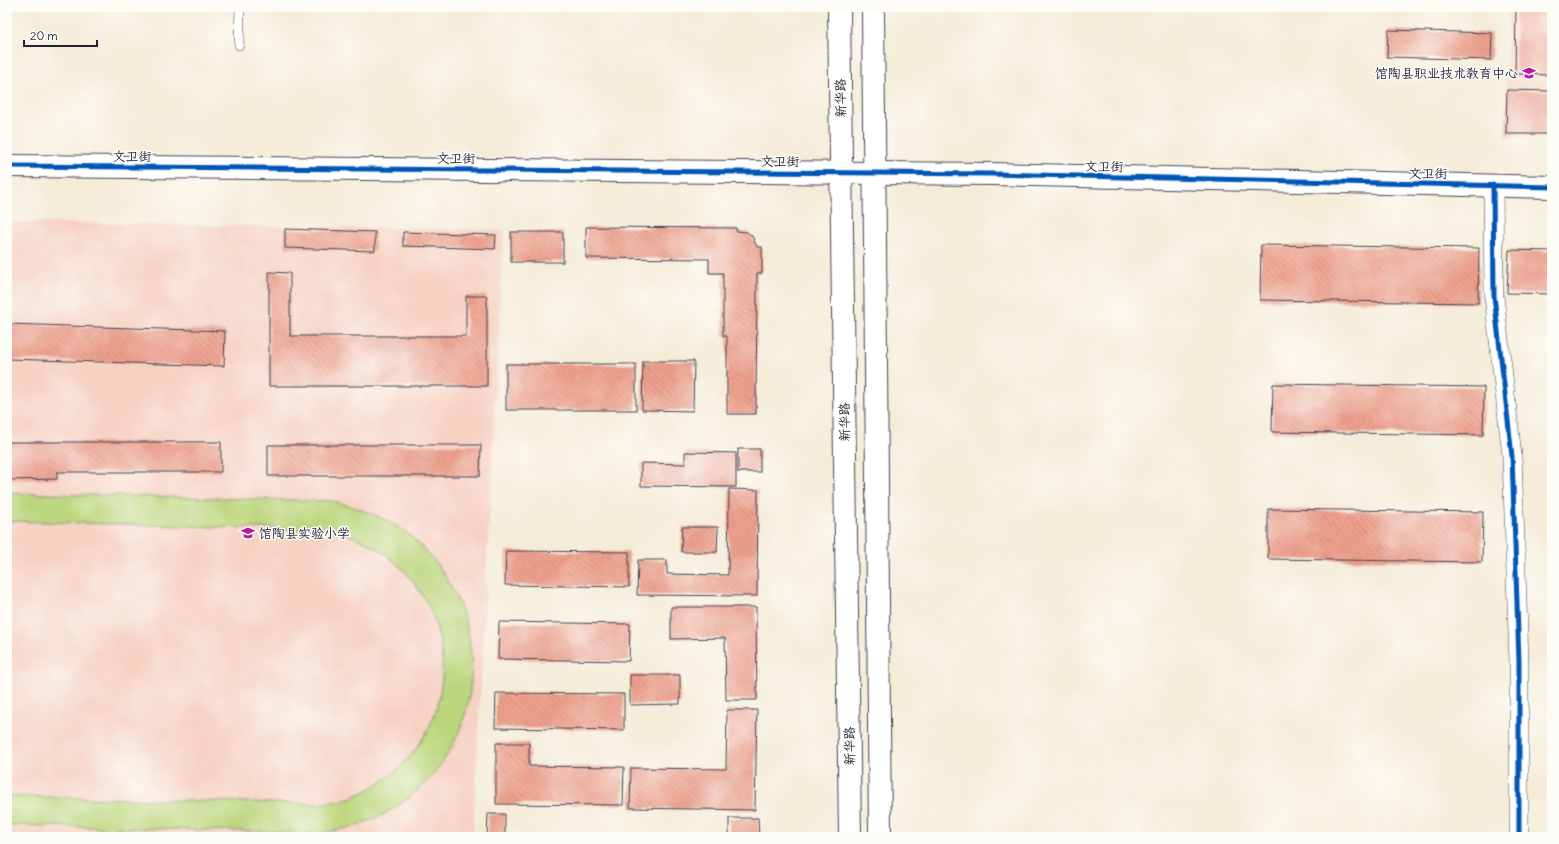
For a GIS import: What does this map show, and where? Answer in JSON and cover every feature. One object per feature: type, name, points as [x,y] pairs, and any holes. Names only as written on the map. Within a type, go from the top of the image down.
[{"type":"main road","name":"新华路","points":[[839,7],[850,837]]},
{"type":"main road","points":[[873,7],[880,837]]},
{"type":"main road","name":"文卫街","points":[[7,166],[992,174],[1552,187]]},
{"type":"street","points":[[1493,185],[1494,296],[1512,456],[1519,662],[1519,837]]},
{"type":"lane","points":[[239,45],[240,7]]},
{"type":"shaded area","name":"馆陶县职业技术教育中心","points":[[1508,7],[1552,7],[1552,139],[1505,138]]},
{"type":"shaded area","name":"馆陶县实验小学","points":[[7,222],[504,230],[473,837],[7,837]]},
{"type":"green space","points":[[7,493],[332,501],[378,516],[389,522],[409,535],[418,543],[444,574],[461,609],[470,646],[471,684],[463,720],[447,755],[423,785],[391,810],[375,819],[358,825],[323,833],[7,825],[7,796],[320,804],[349,798],[359,794],[395,772],[421,742],[437,708],[442,671],[438,633],[424,598],[400,567],[366,542],[328,530],[7,521]]},
{"type":"building","points":[[1516,7],[1552,7],[1551,75],[1515,74]]},
{"type":"building","points":[[1388,30],[1492,33],[1491,60],[1387,57]]},
{"type":"building","points":[[1507,90],[1552,91],[1552,134],[1506,134]]},
{"type":"building","points":[[586,227],[736,228],[736,231],[747,232],[752,236],[757,247],[762,247],[762,273],[757,273],[756,414],[727,414],[727,336],[723,336],[723,273],[709,273],[709,259],[586,258]]},
{"type":"building","points":[[285,229],[375,232],[375,251],[285,248]]},
{"type":"building","points":[[403,232],[496,235],[495,249],[403,246]]},
{"type":"building","points":[[511,232],[563,232],[563,262],[511,262]]},
{"type":"building","points":[[1261,245],[1479,248],[1478,303],[1260,300]]},
{"type":"building","points":[[1509,250],[1552,251],[1552,294],[1507,293]]},
{"type":"building","points":[[269,272],[290,273],[290,336],[466,336],[466,296],[487,296],[487,386],[269,386]]},
{"type":"building","points":[[7,324],[225,331],[224,366],[7,359]]},
{"type":"building","points":[[643,361],[694,361],[693,411],[642,410]]},
{"type":"building","points":[[506,364],[636,364],[636,410],[506,410]]},
{"type":"building","points":[[1273,384],[1484,387],[1483,435],[1272,432]]},
{"type":"building","points":[[7,442],[221,442],[221,472],[57,472],[57,479],[7,480]]},
{"type":"building","points":[[268,445],[481,445],[480,476],[268,476]]},
{"type":"building","points":[[738,449],[760,449],[760,472],[738,472]]},
{"type":"building","points":[[685,452],[736,453],[736,487],[641,486],[641,463],[685,464]]},
{"type":"building","points":[[729,489],[758,490],[757,596],[637,595],[638,560],[667,560],[667,574],[728,575]]},
{"type":"building","points":[[1268,509],[1483,512],[1482,562],[1268,559]]},
{"type":"building","points":[[682,527],[718,527],[717,552],[681,552]]},
{"type":"building","points":[[506,551],[629,552],[629,587],[505,585]]},
{"type":"building","points":[[671,607],[756,607],[757,700],[726,700],[725,638],[671,639]]},
{"type":"building","points":[[499,622],[630,624],[629,661],[498,659]]},
{"type":"building","points":[[630,675],[680,675],[680,704],[630,705]]},
{"type":"building","points":[[496,693],[624,694],[624,730],[495,728]]},
{"type":"building","points":[[727,710],[757,710],[755,810],[630,808],[631,768],[726,769]]},
{"type":"building","points":[[496,743],[529,743],[529,766],[624,767],[623,805],[496,804]]},
{"type":"building","points":[[488,814],[505,814],[505,837],[487,837]]},
{"type":"building","points":[[729,818],[758,818],[759,837],[729,837]]},
{"type":"cycle path","points":[[7,166],[992,174],[1552,187]]},
{"type":"cycle path","points":[[1493,185],[1494,296],[1512,456],[1519,662],[1519,837]]},
{"type":"place","name":"馆陶县职业技术教育中心","points":[[1529,73]]},
{"type":"place","name":"馆陶县实验小学","points":[[248,533]]}]
